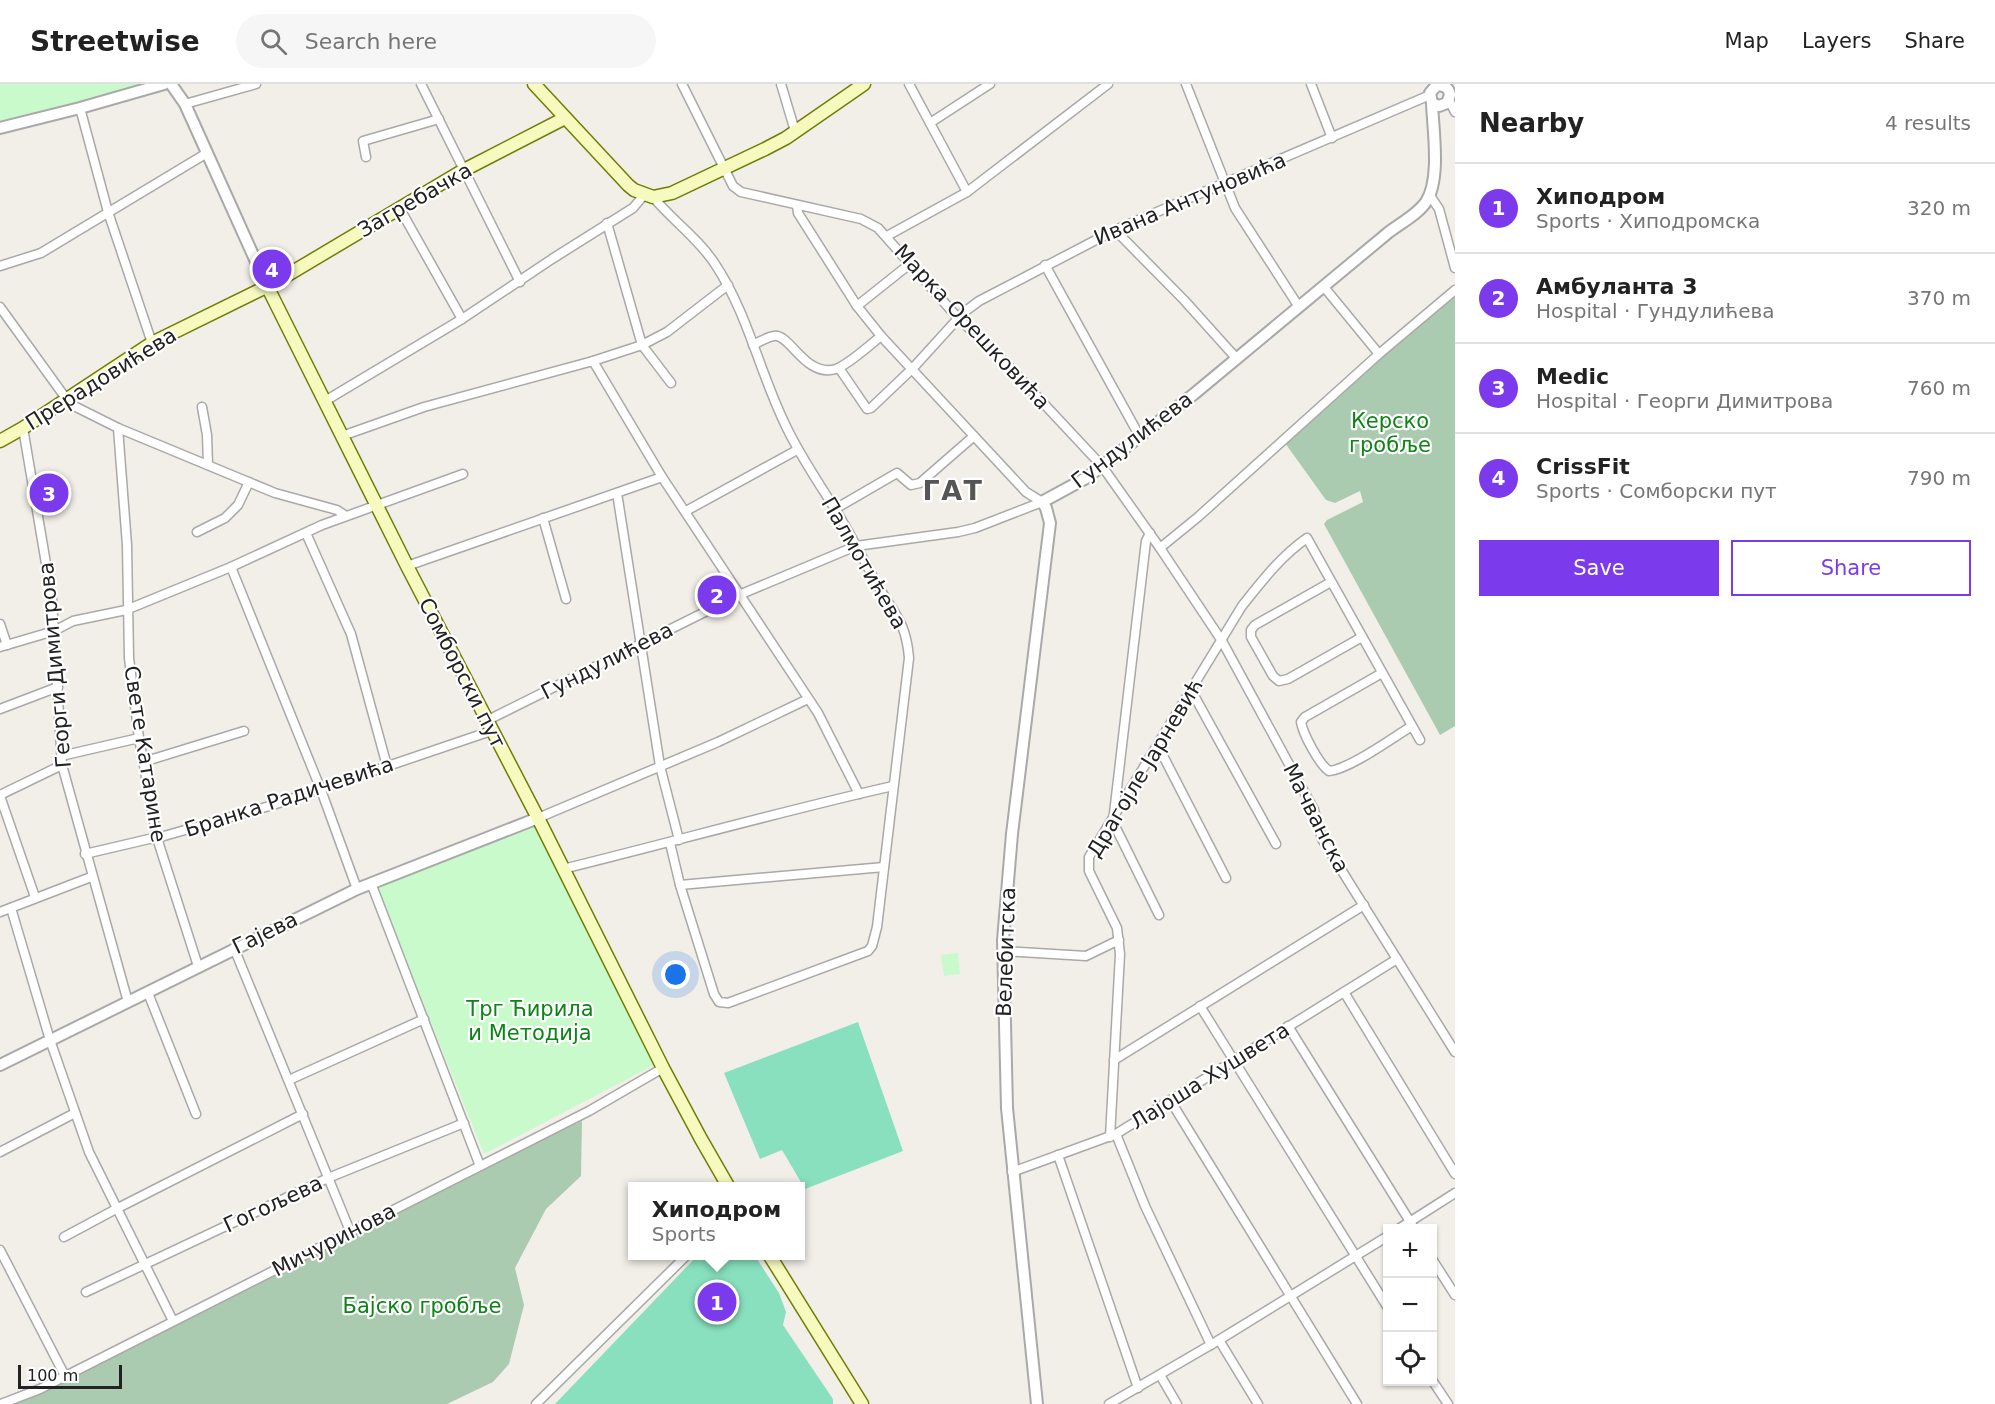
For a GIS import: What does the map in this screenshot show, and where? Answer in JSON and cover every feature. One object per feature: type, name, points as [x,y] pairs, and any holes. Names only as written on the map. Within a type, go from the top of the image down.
[{"type":"main road","points":[[534,84],[628,185],[649,196],[672,193],[765,150],[863,84]]},
{"type":"main road","name":"Загребачка","points":[[267,286],[464,170],[565,118]]},
{"type":"main road","name":"Прерадовићева","points":[[0,441],[152,343],[267,286]]},
{"type":"main road","name":"Сомборски пут","points":[[267,286],[663,1068],[700,1140],[726,1182]]},
{"type":"main road","points":[[772,1260],[862,1404]]},
{"type":"street","points":[[0,128],[164,84]]},
{"type":"street","name":"Сомборски пут","points":[[171,84],[185,104],[267,286]]},
{"type":"street","points":[[185,104],[256,84]]},
{"type":"street","points":[[421,84],[520,282]]},
{"type":"street","name":"Марка Орешковића","points":[[682,84],[724,170],[733,186],[741,192],[870,222],[887,236],[958,318],[1003,360],[1102,466],[1222,641]]},
{"type":"street","points":[[781,84],[795,131]]},
{"type":"street","points":[[909,84],[967,192]]},
{"type":"street","points":[[930,123],[990,84]]},
{"type":"street","points":[[887,236],[967,192],[1108,84]]},
{"type":"street","points":[[1186,84],[1235,208],[1299,307]]},
{"type":"street","points":[[1311,84],[1332,138]]},
{"type":"street","points":[[1451,91],[1438,86],[1432,96],[1434,177],[1429,194],[1438,209],[1455,268]]},
{"type":"street","points":[[1432,96],[1444,105],[1451,91]]},
{"type":"street","points":[[1451,91],[1455,112]]},
{"type":"street","name":"Ивана Антуновића","points":[[839,368],[867,409],[871,408],[913,368],[958,318],[979,301],[1115,230],[1432,96]]},
{"type":"street","points":[[80,108],[108,212],[152,343]]},
{"type":"street","points":[[366,157],[363,141],[439,119]]},
{"type":"street","points":[[0,266],[41,253],[207,153]]},
{"type":"street","name":"Гундулићева","points":[[489,726],[640,644],[739,595],[856,546],[975,528],[1042,502],[1086,478],[1237,359],[1418,210],[1425,203],[1429,194]]},
{"type":"street","points":[[325,400],[462,320],[649,196]]},
{"type":"street","name":"Палмотићева","points":[[649,196],[703,246],[728,285],[769,390],[797,450],[835,509],[902,624],[909,658],[878,927],[868,951],[728,1003],[719,1002],[714,993],[680,885]]},
{"type":"street","points":[[797,205],[798,213],[857,306],[881,336],[1026,492],[1042,502]]},
{"type":"street","points":[[400,209],[462,320]]},
{"type":"street","points":[[607,224],[642,345],[671,383]]},
{"type":"street","points":[[1115,230],[1184,300],[1237,359]]},
{"type":"street","points":[[857,306],[911,263]]},
{"type":"street","points":[[1045,265],[1140,437]]},
{"type":"street","points":[[342,436],[424,407],[593,362],[642,345],[667,332],[728,285]]},
{"type":"street","points":[[1324,287],[1380,354]]},
{"type":"street","points":[[1160,548],[1455,290]]},
{"type":"street","points":[[0,307],[70,404],[118,428],[275,493],[337,510],[346,516]]},
{"type":"street","points":[[753,345],[778,336],[783,338],[803,359],[815,367],[828,370],[839,368],[881,336]]},
{"type":"street","points":[[593,362],[662,477],[829,732],[859,794]]},
{"type":"street","points":[[202,407],[207,435],[208,465]]},
{"type":"street","name":"Георги Димитрова","points":[[23,428],[52,599],[62,761],[91,877],[128,1002]]},
{"type":"street","name":"Свете Катарине","points":[[118,428],[128,545],[129,658],[139,738],[157,838],[198,966]]},
{"type":"street","points":[[835,509],[897,472],[911,484],[920,483],[974,436]]},
{"type":"street","points":[[686,512],[797,450]]},
{"type":"street","points":[[0,624],[3,646],[54,631],[73,621],[129,608],[231,567],[346,516],[463,474]]},
{"type":"street","points":[[407,566],[662,477]]},
{"type":"street","points":[[197,532],[225,518],[238,505],[249,482]]},
{"type":"street","points":[[617,494],[660,766],[675,841],[680,885],[884,867]]},
{"type":"street","name":"Велебитска","points":[[1037,1404],[1006,1108],[1003,951],[1014,823],[1050,523],[1042,502]]},
{"type":"street","points":[[543,519],[566,599]]},
{"type":"street","points":[[306,533],[351,634],[387,766]]},
{"type":"street","points":[[1150,533],[1146,541],[1113,822],[1159,915]]},
{"type":"street","name":"Драгојле Јарневић","points":[[1113,1136],[1119,940],[1117,928],[1089,871],[1090,855],[1113,822],[1242,606],[1270,571],[1307,538],[1331,582]]},
{"type":"street","points":[[231,567],[321,790],[357,889]]},
{"type":"street","points":[[1362,637],[1288,679],[1279,681],[1273,676],[1251,637],[1251,630],[1255,625],[1331,582],[1362,637],[1382,673],[1420,740]]},
{"type":"street","name":"Мачванска","points":[[1222,641],[1314,810],[1322,839],[1455,1052]]},
{"type":"street","points":[[1382,673],[1311,712],[1301,722],[1303,731],[1329,771],[1352,762],[1412,726]]},
{"type":"street","points":[[0,709],[58,687]]},
{"type":"street","points":[[1191,690],[1276,844]]},
{"type":"street","points":[[538,818],[765,721],[808,699]]},
{"type":"street","name":"Бранка Радичевића","points":[[85,854],[157,838],[321,790],[489,726]]},
{"type":"street","points":[[143,762],[244,731]]},
{"type":"street","points":[[35,897],[0,796],[62,761],[139,738]]},
{"type":"street","points":[[1158,746],[1226,878]]},
{"type":"street","points":[[562,869],[765,816],[893,786]]},
{"type":"street","points":[[1116,792],[1121,796],[1127,796]]},
{"type":"street","name":"Гајева","points":[[0,1065],[357,889],[538,818]]},
{"type":"street","points":[[0,912],[91,877]]},
{"type":"street","points":[[371,884],[480,1166]]},
{"type":"street","points":[[1114,1060],[1364,905]]},
{"type":"street","points":[[11,908],[50,1040],[89,1152],[173,1321]]},
{"type":"street","points":[[1003,951],[1086,956],[1119,940]]},
{"type":"street","points":[[234,948],[351,1231]]},
{"type":"street","name":"Лајоша Хушвета","points":[[1012,1172],[1113,1136],[1397,958]]},
{"type":"street","points":[[1344,992],[1455,1174]]},
{"type":"street","points":[[148,993],[196,1114]]},
{"type":"street","points":[[1200,1006],[1383,1300]]},
{"type":"street","points":[[289,1080],[424,1018]]},
{"type":"street","points":[[1288,1026],[1411,1224]]},
{"type":"street","name":"Мичуринова","points":[[1,1404],[40,1389],[589,1111],[663,1068]]},
{"type":"street","points":[[1170,1100],[1357,1404]]},
{"type":"street","points":[[0,1152],[75,1113]]},
{"type":"street","points":[[64,1237],[303,1114]]},
{"type":"street","name":"Гогољева","points":[[86,1292],[328,1178],[464,1123]]},
{"type":"street","points":[[1113,1136],[1145,1206],[1215,1343],[1258,1404]]},
{"type":"street","points":[[1058,1155],[1138,1388]]},
{"type":"street","points":[[1413,1224],[1455,1193]]},
{"type":"street","points":[[1109,1404],[1215,1343],[1383,1239]]},
{"type":"street","points":[[0,1250],[65,1376]]},
{"type":"street","points":[[536,1404],[682,1260]]},
{"type":"street","points":[[1437,1266],[1455,1295]]},
{"type":"street","points":[[1160,1375],[1177,1404]]},
{"type":"street","points":[[1436,1386],[1448,1404]]},
{"type":"green space","points":[[144,84],[57,112],[0,124],[0,85]]},
{"type":"green space","name":"Керско гробље","points":[[1455,290],[1455,726],[1440,735],[1324,524],[1327,520],[1363,502],[1360,491],[1335,503],[1326,500],[1285,443]]},
{"type":"green space","name":"Трг Ћирила и Методија","points":[[535,822],[656,1064],[484,1154],[375,884]]},
{"type":"green space","points":[[958,953],[960,974],[944,976],[941,955]]},
{"type":"green space","points":[[858,1022],[903,1151],[805,1189],[805,1182],[801,1182],[782,1150],[760,1159],[724,1073]]},
{"type":"green space","name":"Бајско гробље","points":[[582,1121],[581,1176],[546,1209],[515,1268],[524,1305],[509,1364],[493,1382],[447,1404],[15,1404],[403,1205]]},
{"type":"green space","points":[[693,1260],[758,1260],[779,1293],[786,1312],[783,1325],[833,1399],[833,1404],[555,1404]]},
{"type":"place","name":"CrissFit","points":[[272,269]]},
{"type":"place","name":"Medic","points":[[49,493]]},
{"type":"place","name":"Амбуланта 3","points":[[717,595]]},
{"type":"place","name":"Хиподром","points":[[717,1302]]},
{"type":"district","name":"ГАТ","points":[[953,491]]}]
